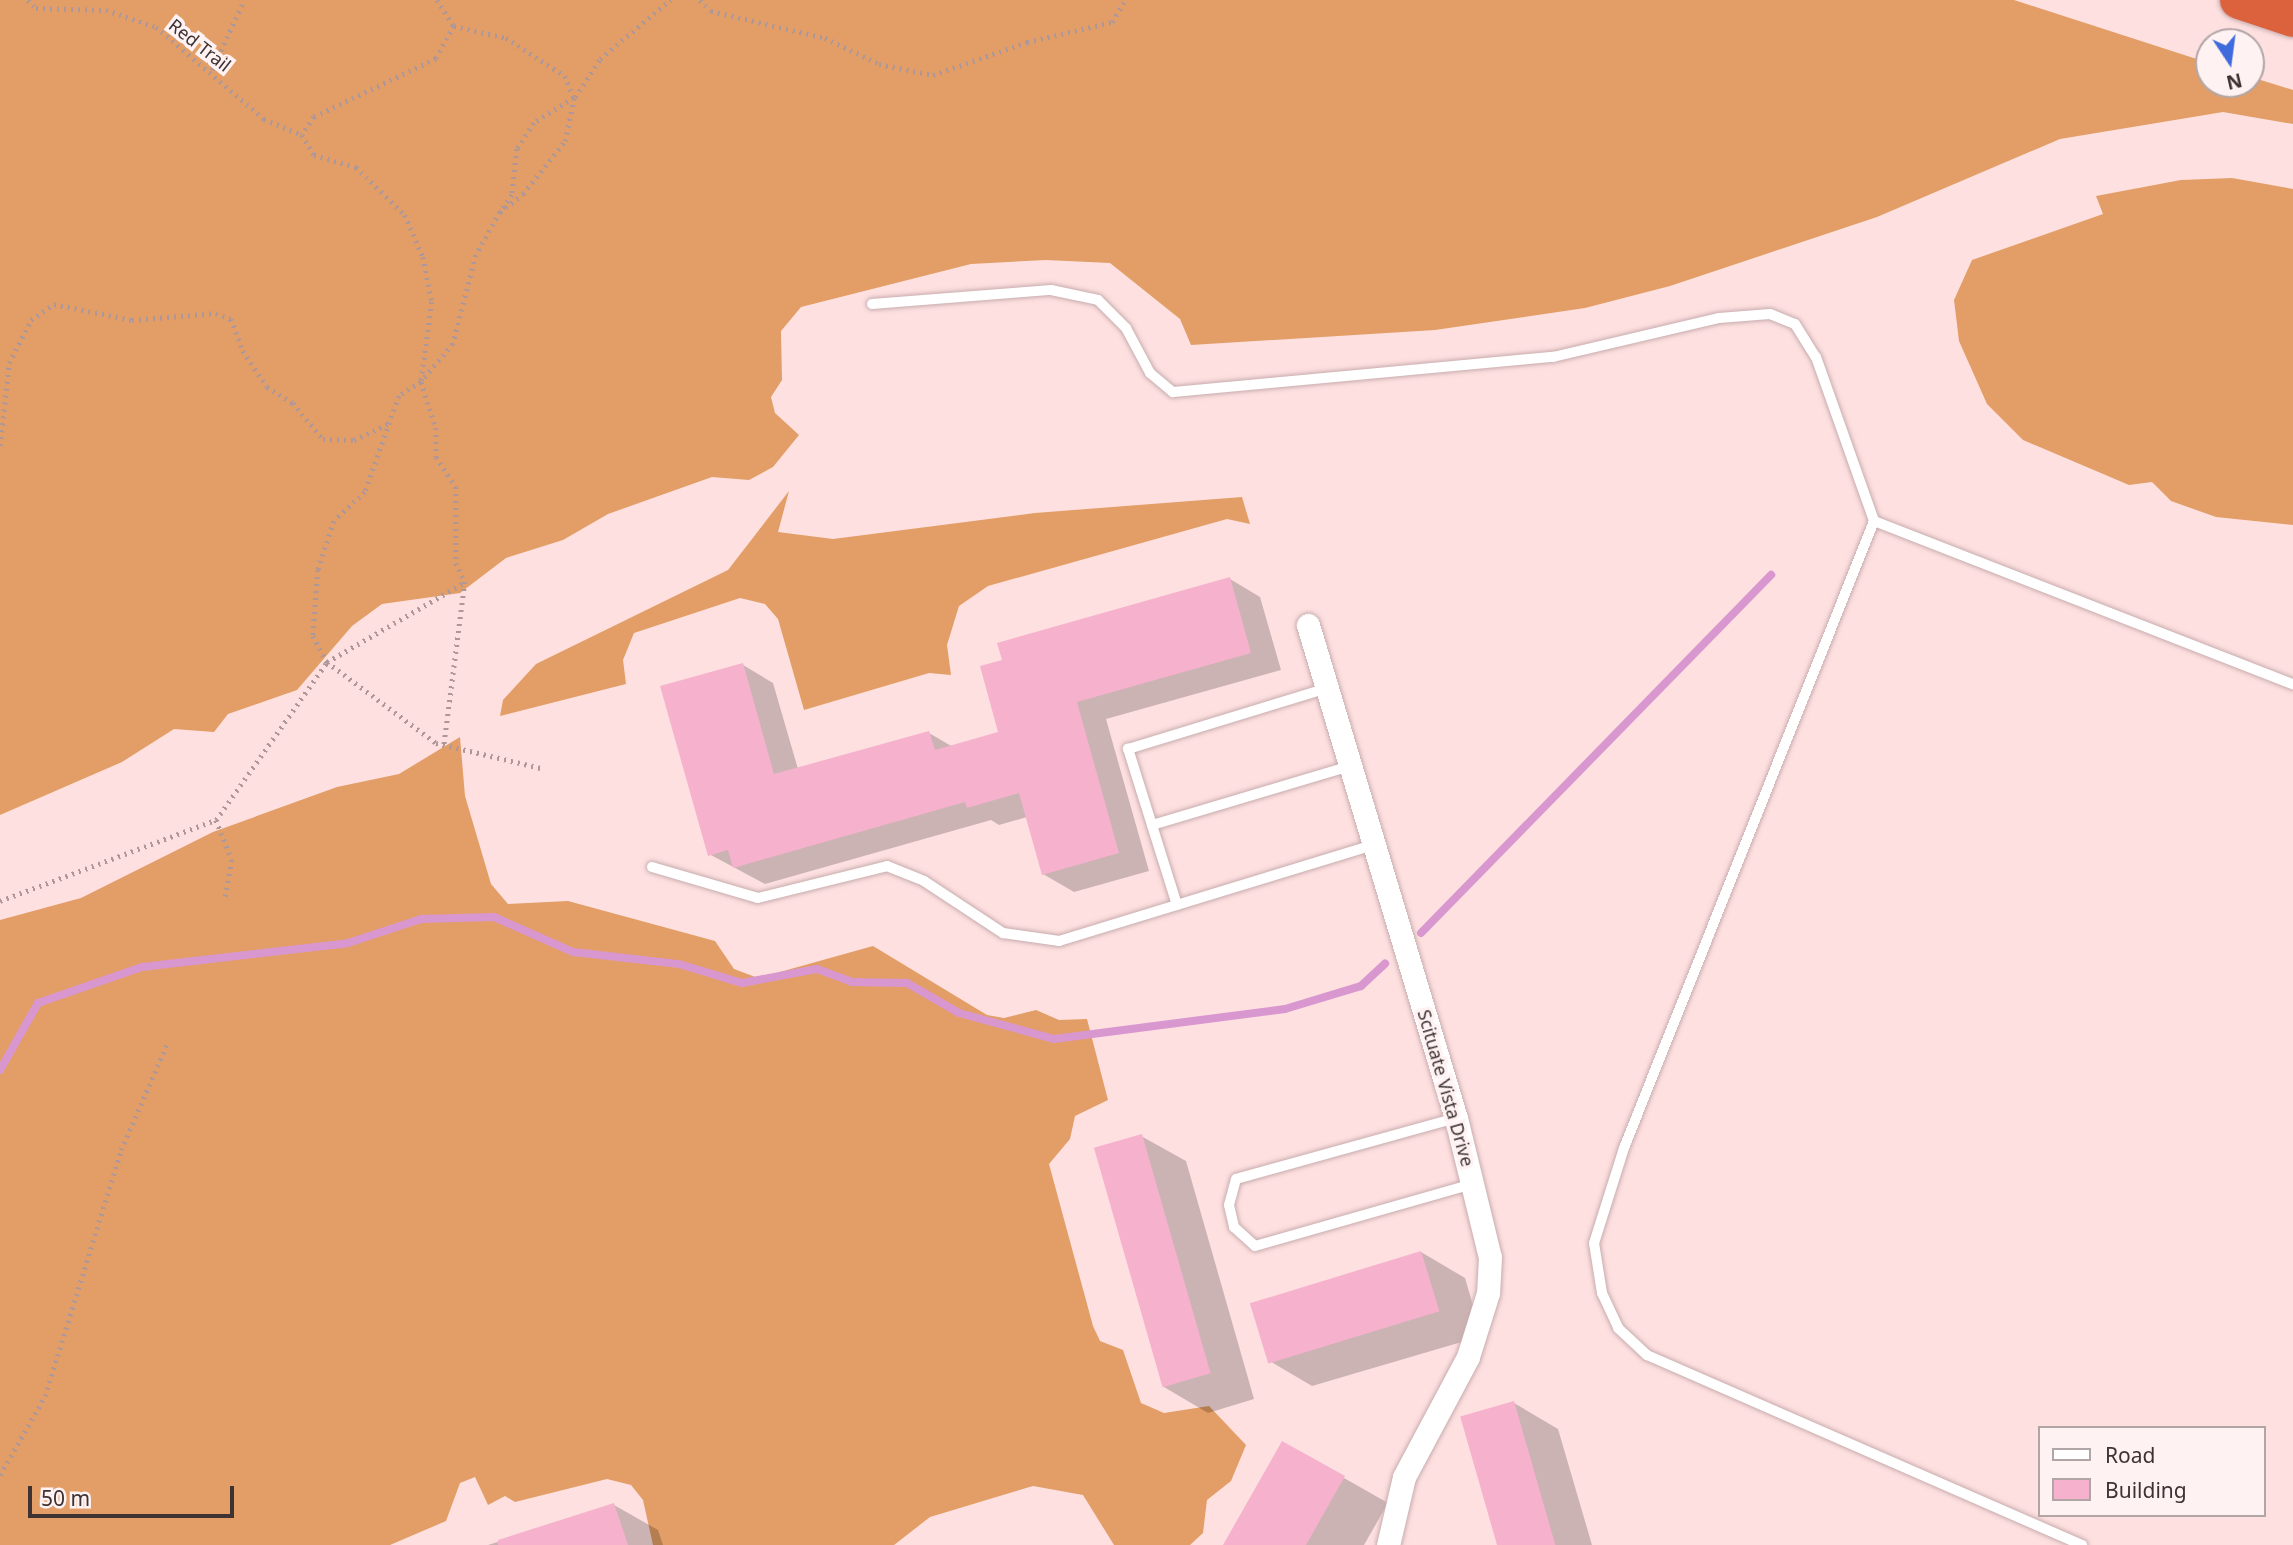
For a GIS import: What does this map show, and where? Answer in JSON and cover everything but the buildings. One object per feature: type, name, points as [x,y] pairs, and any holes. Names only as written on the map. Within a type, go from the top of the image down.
[{"type":"highway","points":[[2239,0],[2293,18]]},
{"type":"street","name":"Scituate Vista Drive","points":[[1308,625],[1456,1118],[1490,1257],[1488,1293],[1448,1401],[1404,1477],[1388,1545]]},
{"type":"lane","points":[[872,304],[1051,290],[1098,300],[1126,328],[1150,373],[1173,392],[1553,357],[1719,318],[1770,314],[1795,324],[1816,357],[1874,521],[1624,1148],[1594,1243],[1602,1293],[1618,1328],[1647,1355],[2082,1545]]},
{"type":"lane","points":[[1874,521],[2293,684]]},
{"type":"lane","points":[[1177,905],[1128,749],[1326,688]]},
{"type":"lane","points":[[1152,825],[1350,766]]},
{"type":"lane","points":[[652,867],[758,898],[887,866],[924,881],[1003,933],[1032,940],[1070,938],[1373,845]]},
{"type":"lane","points":[[1456,1118],[1236,1180],[1231,1216],[1255,1246],[1473,1184]]},
{"type":"path","name":"Red Trail","points":[[28,0],[36,8],[106,10],[156,27],[212,70],[264,119],[302,135]]},
{"type":"path","points":[[212,70],[244,0]]},
{"type":"path","points":[[437,0],[454,26],[506,38],[533,62],[565,76],[574,98]]},
{"type":"path","points":[[499,212],[523,194],[565,141],[574,98],[600,59],[670,0]]},
{"type":"path","points":[[700,0],[711,11],[825,38],[879,64],[933,75],[1027,42],[1112,22],[1125,0]]},
{"type":"path","points":[[444,747],[465,582],[456,563],[456,487],[436,457],[436,428],[421,382],[432,302],[423,257],[405,215],[356,167],[314,155],[302,135],[314,117],[436,59],[454,26]]},
{"type":"path","points":[[541,768],[467,746],[444,747],[327,662],[313,636],[318,570],[334,521],[365,492],[393,422],[399,396],[421,382],[453,344],[476,255],[499,212],[512,195],[517,149],[534,123],[574,98]]},
{"type":"path","points":[[0,446],[9,363],[31,320],[54,304],[132,320],[216,313],[231,319],[243,351],[267,387],[293,403],[323,439],[354,440],[393,422]]},
{"type":"path","points":[[0,901],[216,820],[327,662],[465,582]]},
{"type":"path","points":[[216,820],[232,860],[225,900]]},
{"type":"path","points":[[0,1475],[45,1396],[108,1211],[121,1150],[168,1042]]},
{"type":"shaded area","points":[[0,0],[2014,0],[2195,58],[2195,98],[2265,98],[2265,81],[2293,90],[2293,124],[2223,112],[2060,139],[1877,217],[1670,286],[1585,308],[1435,330],[1191,345],[1180,319],[1110,263],[1046,260],[971,264],[801,307],[781,331],[782,380],[771,397],[775,413],[799,435],[773,467],[749,480],[712,477],[608,514],[563,540],[506,558],[460,593],[382,604],[352,626],[297,690],[228,714],[214,732],[174,729],[122,762],[0,815]]},
{"type":"shaded area","points":[[2232,178],[2293,189],[2293,525],[2216,517],[2171,501],[2152,482],[2129,485],[2023,440],[1987,404],[1959,341],[1954,300],[1972,260],[2103,214],[2096,196],[2181,180]]},
{"type":"shaded area","points":[[789,491],[778,532],[833,539],[1035,513],[1242,497],[1250,524],[1227,519],[988,586],[959,606],[947,645],[951,675],[929,673],[804,710],[778,619],[765,604],[740,598],[634,633],[623,660],[626,684],[500,716],[503,700],[536,664],[728,570]]},
{"type":"shaded area","points":[[460,737],[465,796],[491,884],[508,904],[568,901],[715,941],[734,969],[758,978],[873,946],[987,1015],[1004,1018],[1036,1010],[1059,1020],[1087,1019],[1108,1100],[1075,1116],[1070,1139],[1049,1164],[1093,1326],[1100,1341],[1123,1350],[1141,1403],[1164,1413],[1209,1406],[1246,1445],[1231,1481],[1207,1500],[1203,1533],[1190,1545],[1114,1545],[1083,1495],[1033,1486],[930,1517],[894,1545],[653,1545],[643,1500],[631,1485],[607,1479],[515,1502],[505,1496],[488,1505],[475,1477],[460,1483],[446,1521],[390,1545],[0,1545],[0,920],[81,898],[213,832],[337,787],[399,774]]},
{"type":"waterway","points":[[1421,933],[1771,575]]},
{"type":"waterway","points":[[0,1070],[38,1003],[142,967],[348,943],[421,919],[494,917],[573,952],[679,964],[742,983],[817,969],[852,982],[907,983],[959,1013],[1054,1039],[1285,1009],[1361,986],[1385,964]]}]
